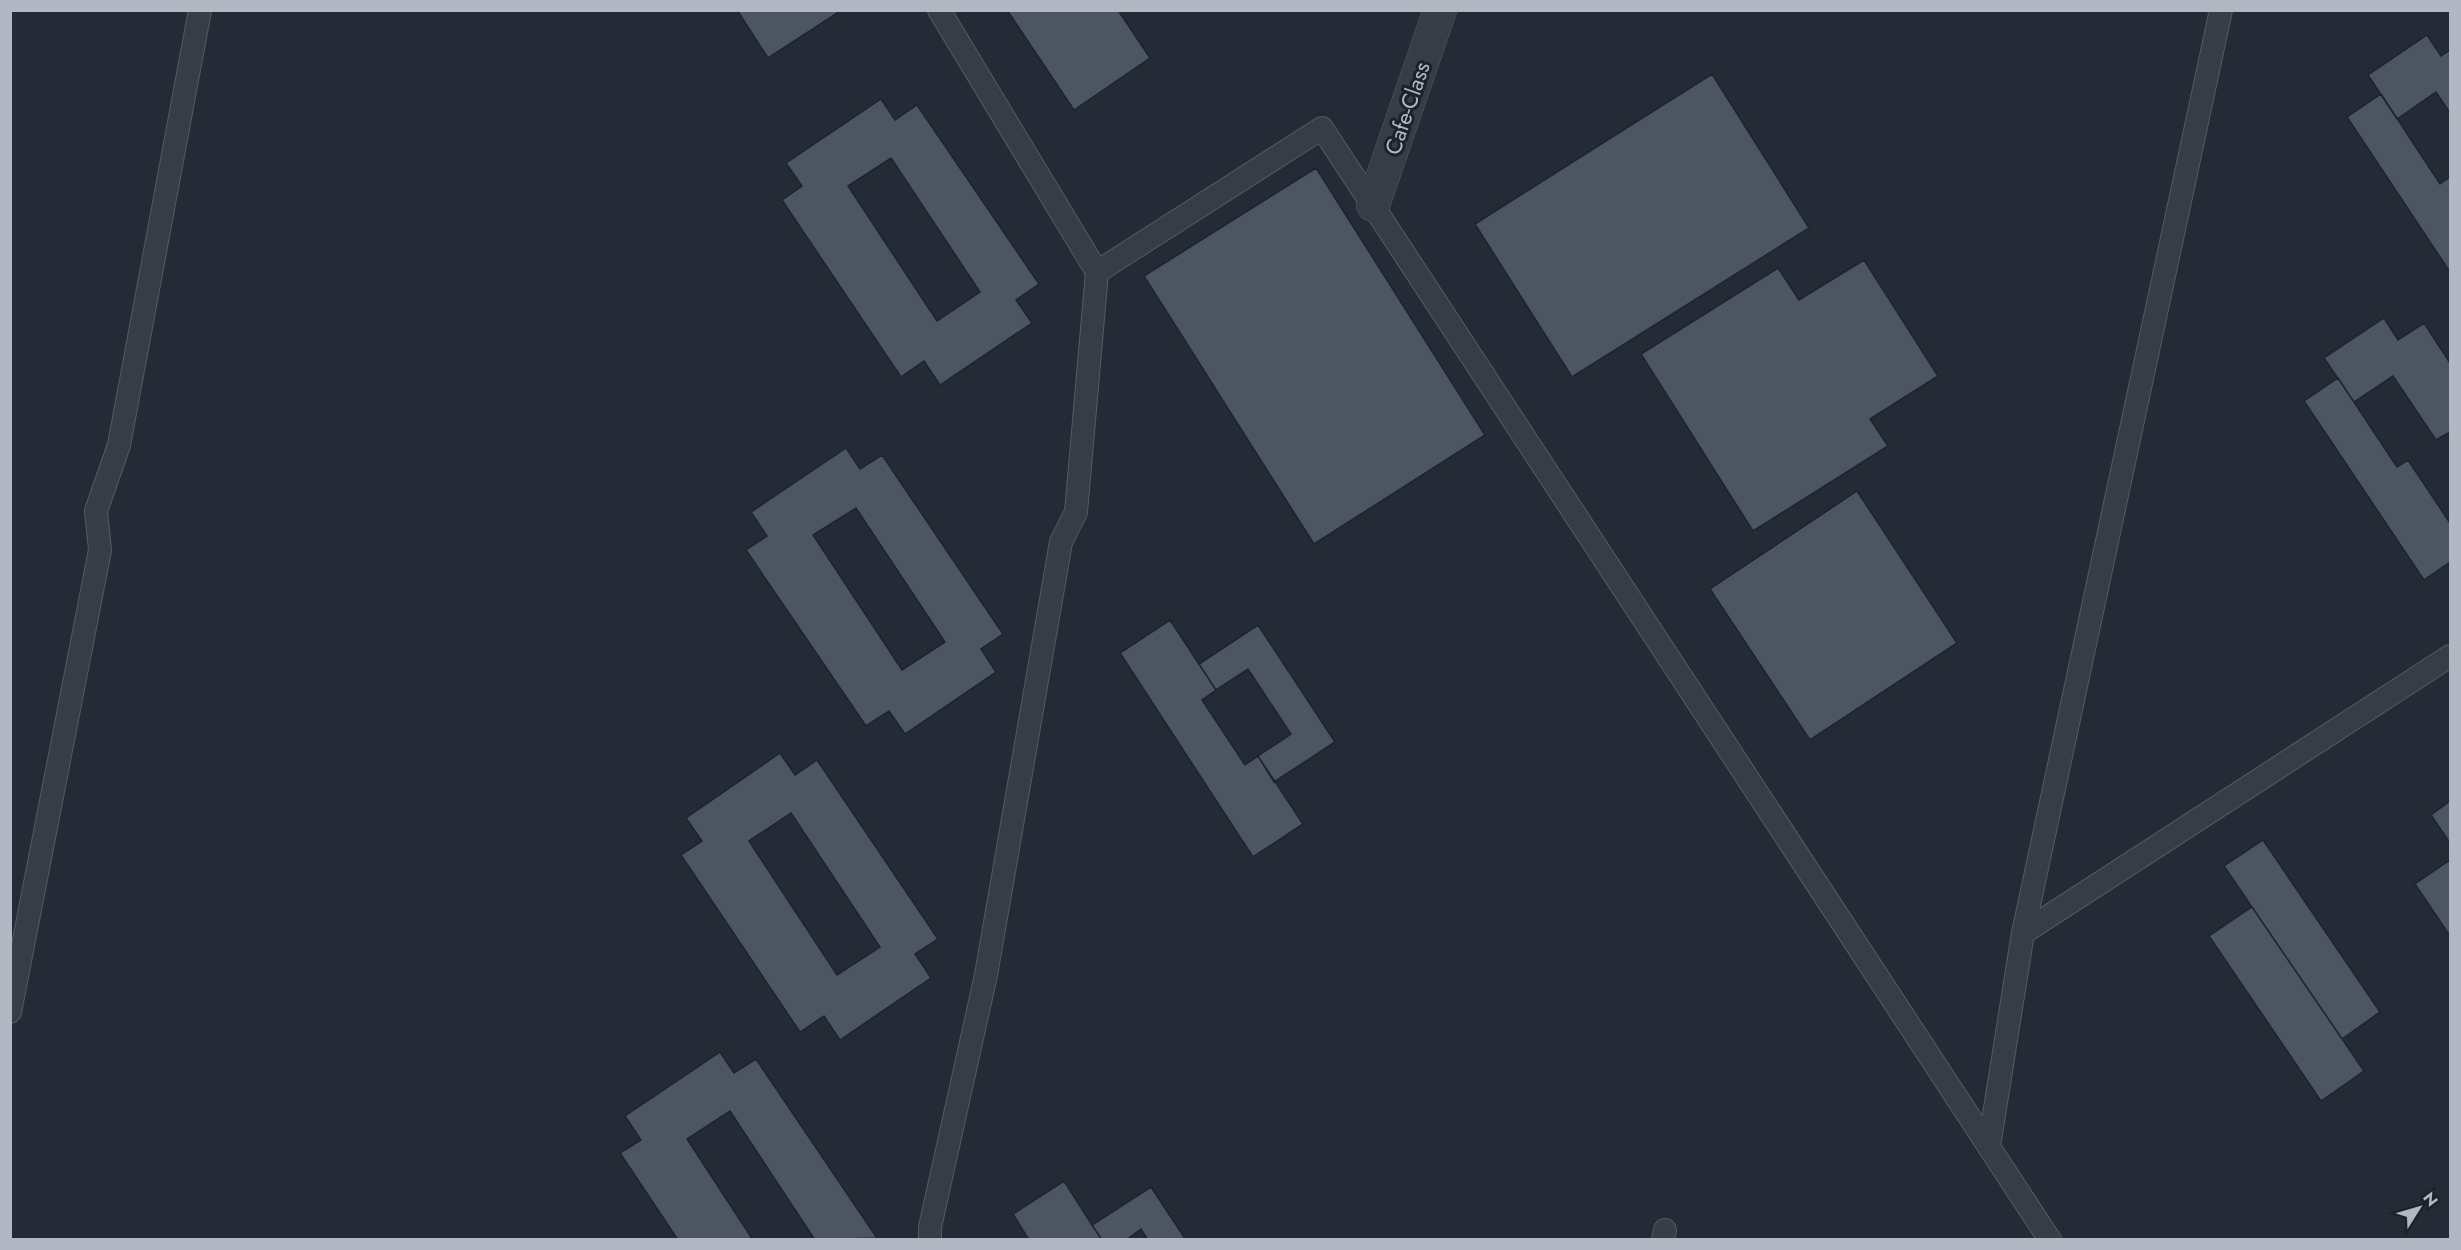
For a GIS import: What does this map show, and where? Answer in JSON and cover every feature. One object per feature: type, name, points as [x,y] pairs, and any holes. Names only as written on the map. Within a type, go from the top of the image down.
[{"type":"street","name":"Cafe-Class","points":[[1373,205],[1440,10]]},
{"type":"lane","points":[[10,1012],[100,550],[96,511],[119,444],[200,10]]},
{"type":"lane","points":[[930,1239],[930,1227],[986,975],[1061,542],[1076,512],[1097,272],[939,10]]},
{"type":"lane","points":[[1989,1146],[2023,933],[2221,10]]},
{"type":"lane","points":[[1097,272],[1322,128],[2050,1239]]},
{"type":"lane","points":[[2023,933],[2451,656]]},
{"type":"building","points":[[737,10],[842,10],[768,58]]},
{"type":"building","points":[[1007,10],[1118,10],[1150,58],[1074,110]]},
{"type":"building","points":[[2427,35],[2441,56],[2450,50],[2450,113],[2436,92],[2397,119],[2368,75]]},
{"type":"building","points":[[1712,74],[1809,228],[1572,377],[1475,224]]},
{"type":"building","points":[[2381,94],[2440,184],[2450,177],[2450,272],[2347,117]]},
{"type":"building","points":[[881,99],[895,120],[917,105],[1039,284],[1016,300],[1032,323],[940,385],[924,361],[901,377],[782,200],[802,186],[786,163]],"holes":[[[891,158],[980,292],[937,321],[848,186]]]},
{"type":"building","points":[[1316,168],[1485,435],[1314,544],[1144,276]]},
{"type":"building","points":[[1864,260],[1938,376],[1870,419],[1888,446],[1753,531],[1641,354],[1778,268],[1799,300]]},
{"type":"building","points":[[2384,318],[2398,340],[2424,323],[2450,363],[2450,432],[2436,440],[2393,376],[2354,402],[2324,358]]},
{"type":"building","points":[[2338,378],[2397,467],[2408,460],[2450,523],[2450,562],[2424,580],[2304,401]]},
{"type":"building","points":[[846,448],[860,469],[882,455],[1003,634],[981,649],[996,672],[905,734],[889,711],[866,726],[746,550],[767,536],[751,512]],"holes":[[[856,508],[945,642],[902,670],[813,535]]]},
{"type":"building","points":[[1857,491],[1957,643],[1810,740],[1710,589]]},
{"type":"building","points":[[1170,620],[1216,690],[1202,700],[1245,765],[1258,756],[1303,824],[1253,857],[1120,653]]},
{"type":"building","points":[[1258,625],[1335,742],[1274,782],[1258,756],[1291,734],[1248,669],[1216,690],[1199,664]]},
{"type":"building","points":[[780,753],[795,775],[817,760],[938,939],[915,954],[931,978],[840,1040],[824,1016],[800,1032],[681,855],[702,841],[686,818]],"holes":[[[791,813],[880,947],[837,975],[749,841]]]},
{"type":"building","points":[[2450,801],[2450,843],[2431,815]]},
{"type":"building","points":[[2263,840],[2380,1012],[2342,1039],[2224,866]]},
{"type":"building","points":[[2450,860],[2450,936],[2415,884]]},
{"type":"building","points":[[2252,907],[2364,1071],[2321,1101],[2209,936]]},
{"type":"building","points":[[720,1052],[734,1073],[756,1059],[877,1238],[815,1240],[730,1111],[687,1139],[753,1240],[678,1240],[620,1153],[641,1140],[625,1116]]},
{"type":"building","points":[[1064,1181],[1102,1240],[1029,1240],[1013,1214]]},
{"type":"building","points":[[1151,1187],[1186,1240],[1148,1240],[1141,1229],[1126,1240],[1102,1240],[1092,1225]]}]
